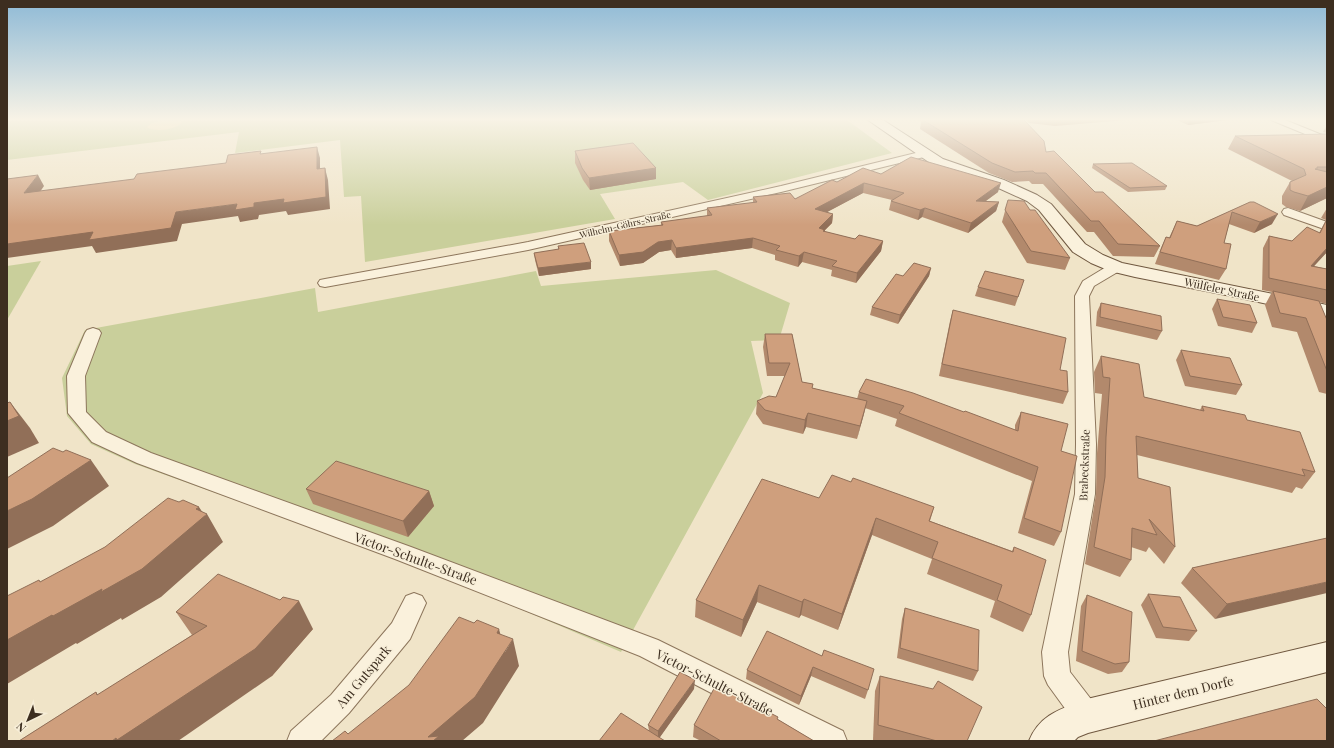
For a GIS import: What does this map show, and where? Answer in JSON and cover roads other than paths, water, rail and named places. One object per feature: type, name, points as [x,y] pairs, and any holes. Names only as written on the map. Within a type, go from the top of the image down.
[{"type":"main road","name":"Wülfeler Straße","points":[[926,155],[955,169],[998,183],[1032,198],[1045,207],[1079,248],[1097,259],[1116,267],[1327,311]]},
{"type":"main road","name":"Hinter dem Dorfe","points":[[1047,741],[1065,725],[1087,716],[1327,657]]},
{"type":"street","name":"Wilhelm-Göhrs-Straße","points":[[325,283],[528,246],[781,189],[920,155]]},
{"type":"street","points":[[1288,212],[1327,226]]},
{"type":"street","name":"Brabeckstraße","points":[[1087,716],[1057,676],[1055,652],[1085,494],[1086,444],[1082,296],[1088,284],[1116,267]]},
{"type":"street","name":"Victor-Schulte-Straße","points":[[93,333],[76,376],[77,413],[99,437],[159,464],[432,564],[649,648],[833,741]]},
{"type":"street","name":"Am Gutspark","points":[[301,741],[340,704],[401,631],[414,603]]}]
